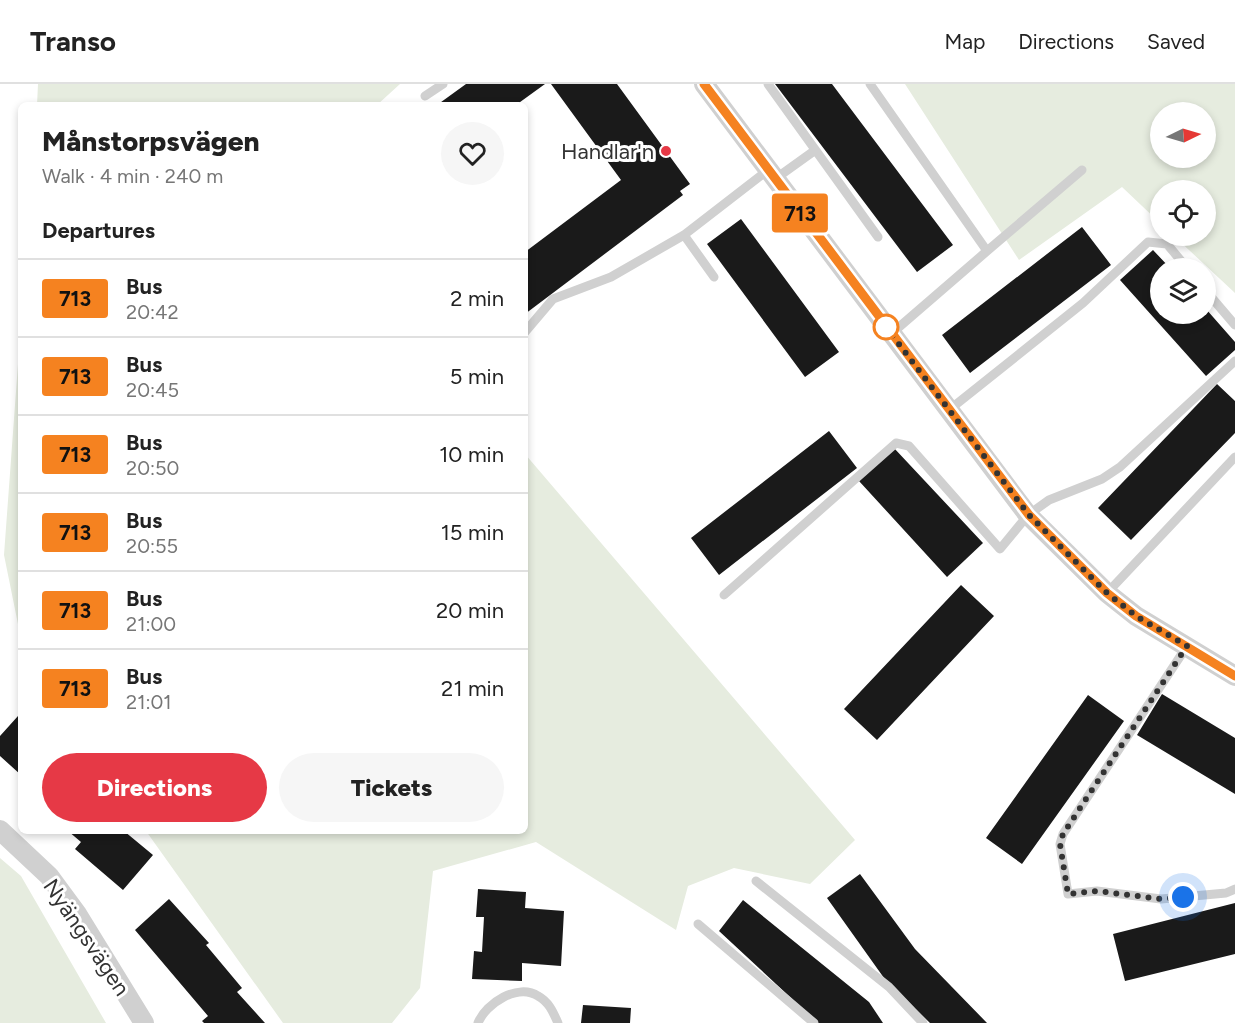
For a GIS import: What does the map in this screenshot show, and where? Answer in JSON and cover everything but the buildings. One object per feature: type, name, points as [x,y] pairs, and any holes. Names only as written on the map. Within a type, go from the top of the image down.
[{"type":"street","points":[[704,84],[1029,515],[1107,593],[1136,616],[1235,676]]},
{"type":"street","name":"Nyängsvägen","points":[[0,830],[48,876],[77,914],[144,1023]]},
{"type":"lane","points":[[425,96],[443,84]]},
{"type":"lane","points":[[768,84],[878,237]]},
{"type":"lane","points":[[870,84],[987,251]]},
{"type":"lane","points":[[528,328],[553,299],[611,277],[684,236],[772,175],[814,151]]},
{"type":"lane","points":[[891,334],[1082,170]]},
{"type":"lane","points":[[684,236],[714,277]]},
{"type":"lane","points":[[949,410],[1083,303],[1149,242],[1167,244],[1179,258]]},
{"type":"lane","points":[[1216,303],[1235,325]]},
{"type":"lane","points":[[724,595],[896,443],[909,446],[1000,549],[1029,515],[1049,500],[1102,479],[1120,466],[1235,361]]},
{"type":"lane","points":[[1107,593],[1235,457]]},
{"type":"lane","points":[[1187,646],[1063,834],[1060,844],[1068,894],[1097,891],[1161,899],[1226,893],[1235,889]]},
{"type":"lane","points":[[756,881],[889,987],[923,1023]]},
{"type":"lane","points":[[698,924],[814,1023]]},
{"type":"lane","points":[[478,1023],[494,1002],[520,991],[537,994],[549,1005],[558,1023]]},
{"type":"shaded area","points":[[38,84],[400,84],[380,102],[37,102]]},
{"type":"shaded area","points":[[905,84],[1235,84],[1235,293],[1216,275],[1216,258],[1198,258],[1185,246],[1216,246],[1216,180],[1150,180],[1150,214],[1122,187],[1019,260]]},
{"type":"shaded area","points":[[18,364],[18,624],[4,555]]},
{"type":"shaded area","points":[[528,458],[855,840],[810,884],[734,868],[688,886],[676,930],[536,842],[433,871],[420,988],[392,1023],[283,1023],[148,834],[528,834]]},
{"type":"shaded area","points":[[0,858],[21,876],[106,1023],[0,1023]]},
{"type":"bus line","name":"713","points":[[704,84],[1029,515],[1107,593],[1136,616],[1235,676]]},
{"type":"place","name":"Handlar'n","points":[[666,151]]},
{"type":"route","points":[[886,327],[1029,515],[1107,593],[1136,616],[1187,646],[1063,834],[1060,844],[1068,894],[1097,891],[1161,899],[1183,897]]}]
